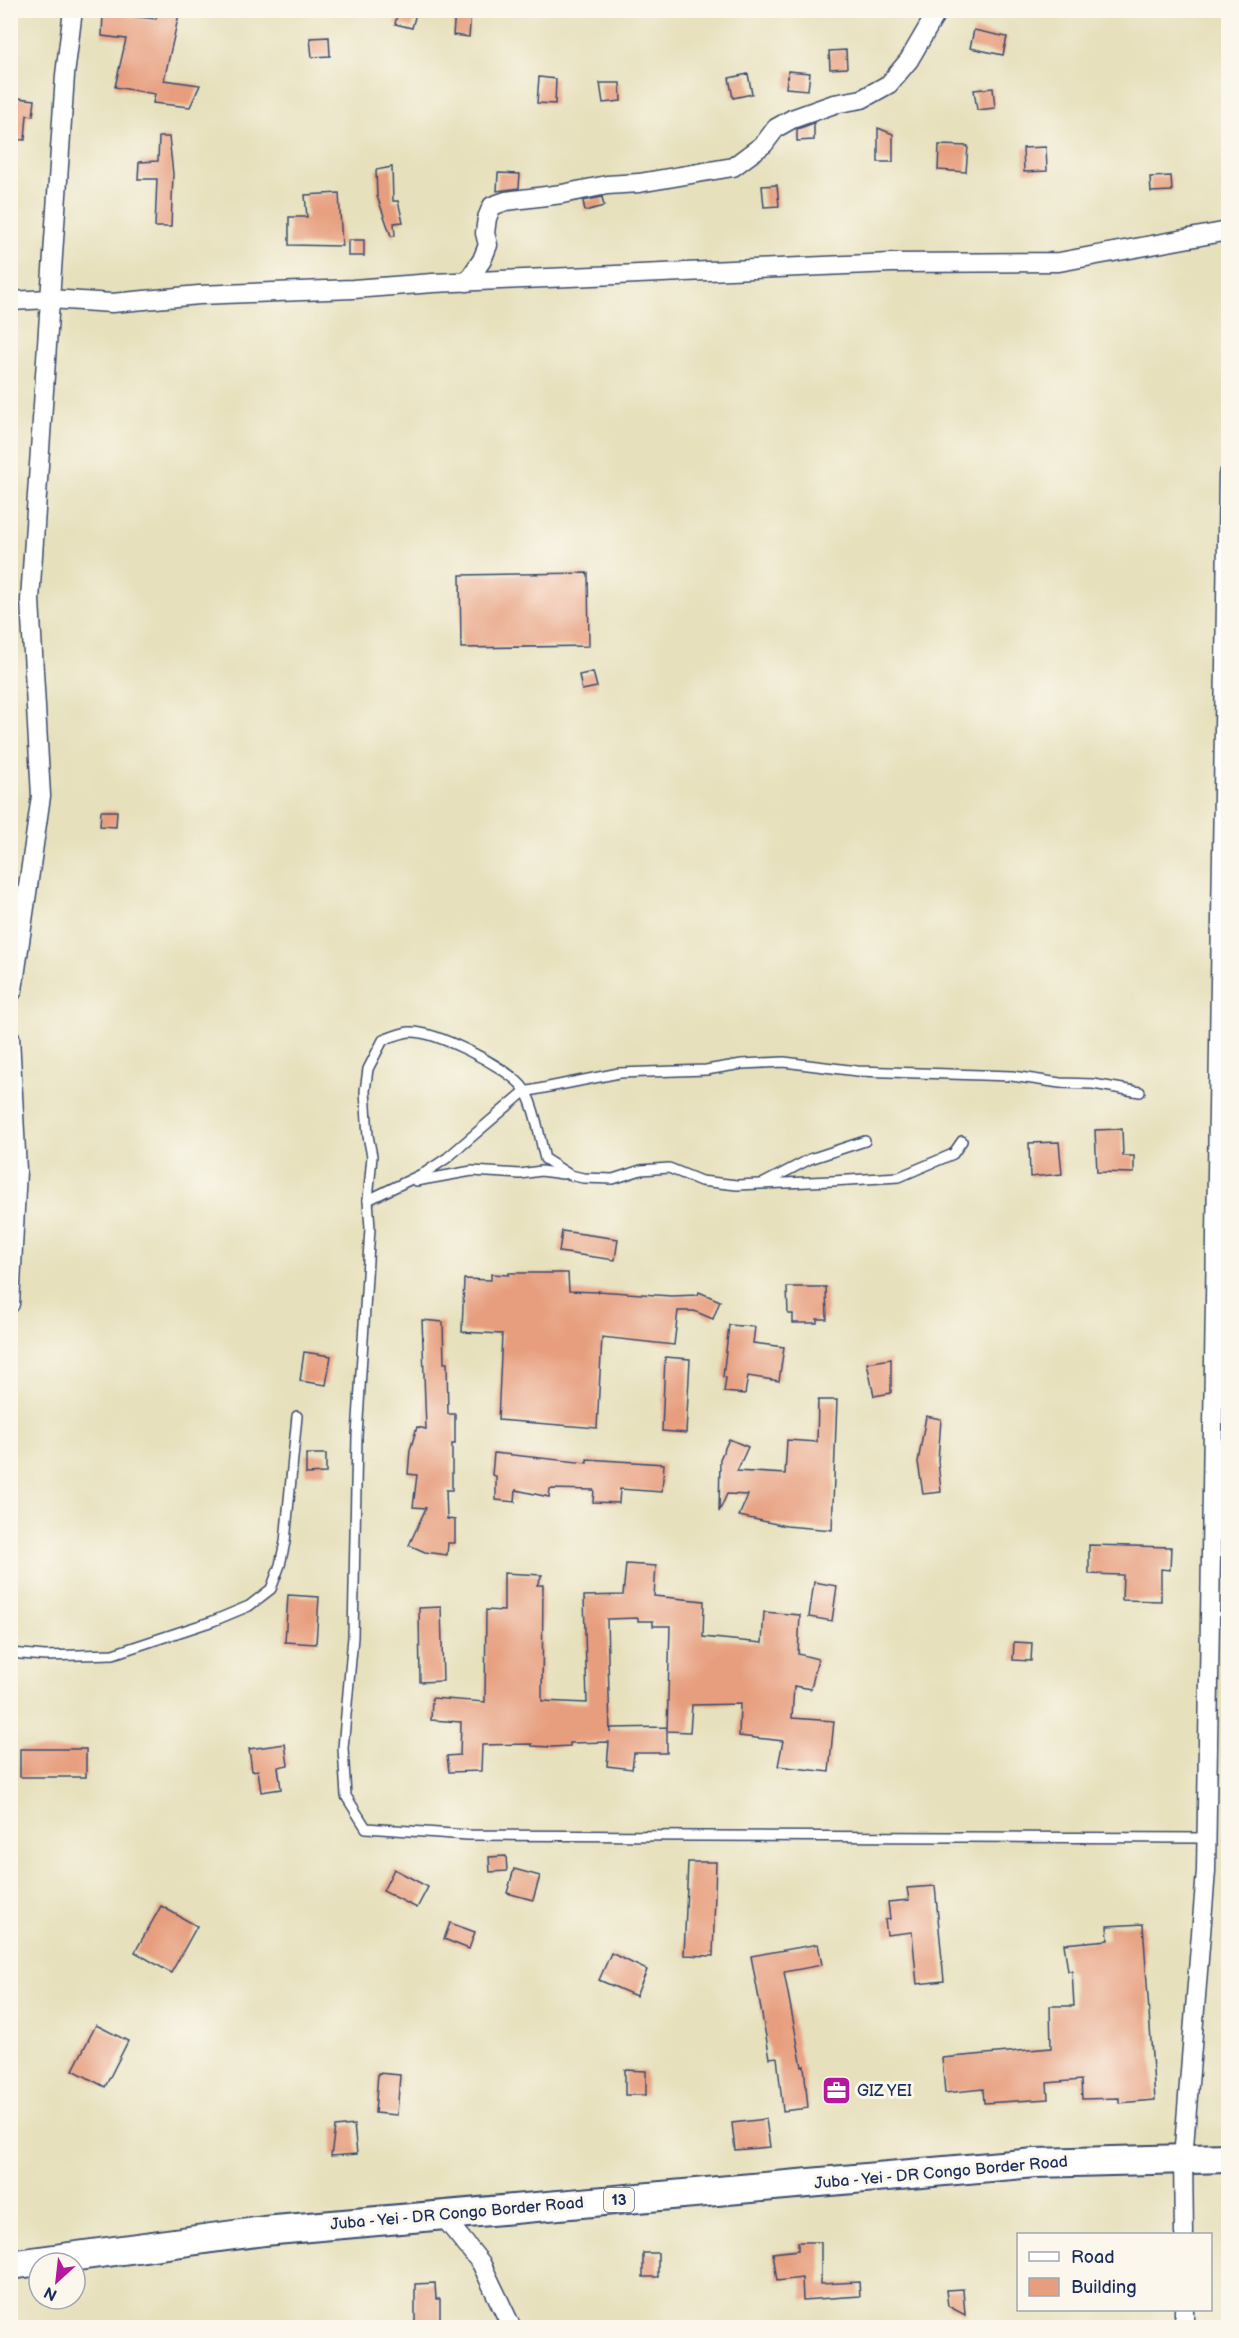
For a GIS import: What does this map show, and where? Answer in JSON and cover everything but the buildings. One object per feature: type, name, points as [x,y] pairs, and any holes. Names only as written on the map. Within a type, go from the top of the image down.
[{"type":"main road","name":"Juba - Yei - DR Congo Border Road","points":[[10,2265],[264,2231],[442,2215],[1035,2163],[1228,2158]]},
{"type":"street","points":[[11,992],[41,796],[30,600],[65,75],[73,10]]},
{"type":"street","points":[[467,282],[482,260],[488,245],[485,233],[487,218],[492,206],[506,201],[562,194],[607,185],[639,183],[733,167],[764,144],[776,128],[792,119],[834,104],[862,99],[889,84],[909,60],[937,12],[943,10]]},
{"type":"street","points":[[10,301],[50,299],[83,303],[112,303],[199,295],[892,263],[1059,262],[1228,231]]},
{"type":"street","points":[[1184,2233],[1183,2158],[1206,1871],[1221,1484],[1228,475]]},
{"type":"street","points":[[10,1037],[17,1171],[10,1304]]},
{"type":"street","points":[[442,2215],[481,2263],[512,2328]]},
{"type":"street","points":[[1184,2311],[1184,2328]]},
{"type":"lane","points":[[570,1175],[545,1160],[532,1109],[522,1085],[489,1062],[448,1041],[410,1032],[383,1040],[368,1069],[364,1091],[372,1156],[368,1200],[370,1228],[357,1436],[353,1637],[343,1748],[346,1796],[366,1828],[468,1836],[1207,1838]]},
{"type":"lane","points":[[368,1200],[408,1182],[447,1158],[524,1092],[557,1083],[619,1073],[706,1071],[742,1064],[784,1062],[857,1071],[1012,1076],[1060,1083],[1093,1084],[1140,1092]]},
{"type":"lane","points":[[762,1184],[810,1159],[866,1141]]},
{"type":"lane","points":[[408,1182],[472,1171],[520,1174],[541,1171],[613,1179],[640,1170],[669,1168],[700,1181],[737,1185],[899,1177],[953,1154],[962,1141]]},
{"type":"lane","points":[[10,1653],[45,1656],[113,1654],[249,1606],[271,1589],[285,1542],[297,1416]]},
{"type":"place","name":"GIZ YEI","points":[[836,2091]]}]
